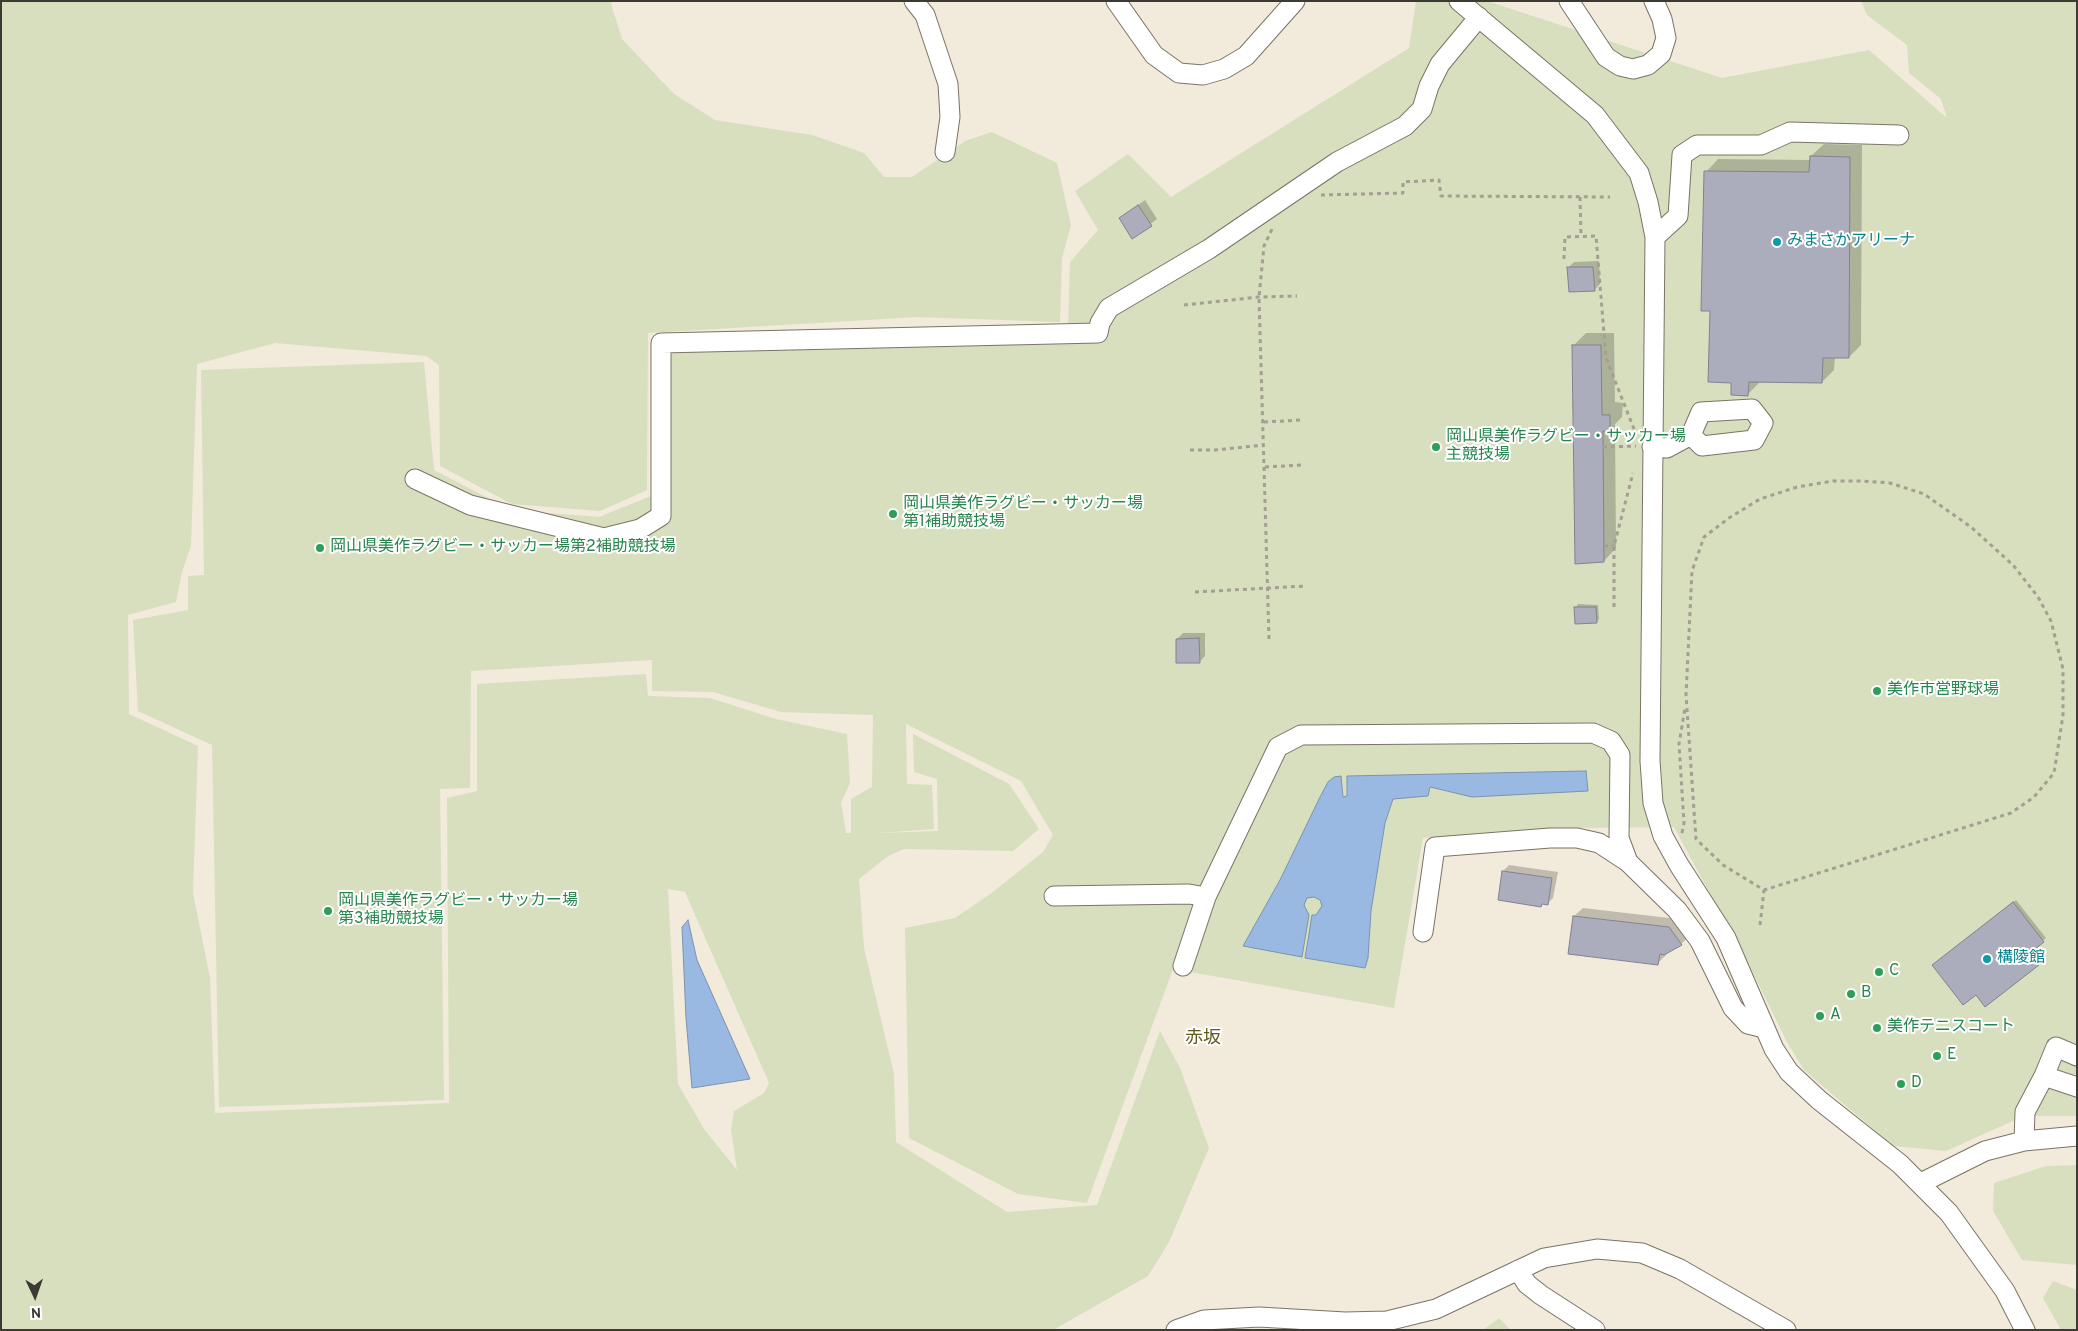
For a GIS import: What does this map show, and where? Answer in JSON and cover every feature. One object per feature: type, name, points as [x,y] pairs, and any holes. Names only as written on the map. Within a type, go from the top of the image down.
[{"type":"street","points":[[914,1],[926,15],[948,84],[950,116],[945,152]]},
{"type":"street","points":[[1116,1],[1154,55],[1179,73],[1204,75],[1224,69],[1246,56],[1295,1]]},
{"type":"street","points":[[1459,1],[1595,115],[1639,173],[1648,202],[1655,237],[1646,446],[1650,761],[1652,803],[1663,836],[1679,865],[1726,938],[1764,1028],[1774,1049],[1789,1072],[1819,1100],[1900,1164],[1950,1214],[2005,1291],[2024,1330]]},
{"type":"street","points":[[1569,1],[1606,57],[1620,66],[1633,69],[1648,65],[1661,54],[1666,38],[1662,19],[1654,1]]},
{"type":"street","points":[[415,479],[470,505],[604,538],[640,529],[661,516],[662,343],[1098,333],[1100,323],[1109,308],[1209,249],[1336,162],[1406,126],[1422,109],[1429,86],[1440,64],[1479,17]]},
{"type":"street","points":[[1655,237],[1678,216],[1682,155],[1697,145],[1761,145],[1790,132],[1899,135]]},
{"type":"street","points":[[1646,446],[1667,448],[1691,435]]},
{"type":"street","points":[[1183,966],[1206,897],[1278,747],[1301,735],[1593,733],[1611,741],[1620,754],[1619,838],[1628,862]]},
{"type":"street","points":[[1423,932],[1435,847],[1577,838],[1598,843],[1628,862],[1677,910],[1700,941],[1733,1008],[1748,1024],[1764,1028]]},
{"type":"street","points":[[1054,896],[1189,894],[1206,897]]},
{"type":"street","points":[[2024,1140],[2025,1112],[2044,1076],[2056,1047],[2077,1056]]},
{"type":"street","points":[[2044,1076],[2077,1087]]},
{"type":"street","points":[[1921,1183],[1985,1151],[2024,1140],[2077,1136]]},
{"type":"street","points":[[1176,1330],[1204,1320],[1259,1317],[1345,1322],[1387,1321],[1436,1309],[1544,1258],[1597,1249],[1642,1253],[1680,1269],[1786,1330]]},
{"type":"street","points":[[1518,1270],[1527,1284],[1595,1330]]},
{"type":"path","points":[[1319,195],[1403,193],[1403,182],[1439,180],[1442,196],[1610,197]]},
{"type":"path","points":[[1580,197],[1581,236]]},
{"type":"path","points":[[1269,639],[1259,297],[1264,246],[1276,223]]},
{"type":"path","points":[[1564,259],[1565,237],[1596,236],[1606,358],[1646,446],[1603,447]]},
{"type":"path","points":[[1184,305],[1259,297],[1297,296]]},
{"type":"path","points":[[1264,422],[1302,420]]},
{"type":"path","points":[[1190,450],[1215,450],[1264,445]]},
{"type":"path","points":[[1614,607],[1614,546],[1636,464]]},
{"type":"path","points":[[1265,467],[1303,465]]},
{"type":"path","points":[[1678,828],[1682,836],[1684,823],[1680,744],[1686,700],[1692,571],[1704,538],[1729,518],[1760,499],[1797,487],[1833,481],[1890,483],[1924,494],[1971,527],[2013,565],[2038,597],[2051,622],[2063,669],[2063,715],[2054,773],[2034,797],[2011,813],[1764,890],[1723,865],[1696,839],[1686,700]]},
{"type":"path","points":[[1604,546],[1614,546]]},
{"type":"path","points":[[1195,592],[1306,586]]},
{"type":"path","points":[[1760,925],[1764,890]]},
{"type":"green space","points":[[1,1],[613,1],[611,4],[622,39],[674,94],[715,120],[812,135],[864,153],[884,177],[912,177],[965,141],[992,132],[1057,163],[1071,225],[1062,258],[1060,322],[917,317],[648,333],[647,490],[600,511],[512,504],[440,466],[439,365],[426,356],[275,343],[197,364],[191,546],[182,572],[176,602],[128,615],[129,714],[198,746],[193,893],[210,978],[215,1113],[449,1103],[447,798],[477,791],[477,684],[646,674],[648,696],[710,698],[776,719],[847,734],[850,783],[841,803],[846,833],[851,833],[851,799],[872,787],[873,715],[781,712],[713,692],[652,691],[652,660],[471,671],[470,788],[440,789],[444,1100],[219,1107],[212,745],[138,711],[133,620],[188,610],[188,576],[204,575],[201,370],[424,362],[434,470],[511,510],[599,517],[651,496],[654,338],[1068,329],[1070,262],[1098,230],[1075,191],[1128,154],[1171,197],[1409,48],[1416,1],[1487,1],[1722,78],[1869,50],[1947,118],[1941,99],[1909,73],[1907,45],[1867,15],[1861,1],[2077,1],[2077,1116],[2024,1116],[1946,1151],[1893,1146],[1804,1070],[1787,1042],[1756,979],[1674,827],[1566,828],[1423,838],[1394,1008],[1173,969],[1087,1203],[1018,1194],[909,1138],[905,928],[955,918],[989,895],[1043,852],[1053,835],[1021,781],[906,724],[907,784],[932,785],[934,829],[877,833],[938,831],[937,779],[914,772],[913,734],[1009,784],[1039,829],[1013,851],[904,849],[888,856],[859,879],[864,948],[894,1074],[896,1142],[1007,1212],[1097,1205],[1160,1031],[1180,1068],[1209,1148],[1169,1242],[1148,1276],[1053,1330],[1,1330]],"holes":[[[668,889],[685,892],[769,1083],[764,1093],[734,1111],[731,1130],[737,1170],[704,1129],[678,1084]]]},
{"type":"green space","points":[[2077,1165],[2077,1265],[2022,1260],[1993,1211],[1994,1183],[2046,1166]]},
{"type":"green space","points":[[2053,1281],[2077,1290],[2077,1330],[2061,1330],[2043,1298]]},
{"type":"green space","points":[[1499,1318],[1511,1330],[1483,1330]]},
{"type":"water","points":[[1586,771],[1588,791],[1472,797],[1430,787],[1428,796],[1393,799],[1385,823],[1371,911],[1368,958],[1365,968],[1305,958],[1312,915],[1316,915],[1322,906],[1320,900],[1314,897],[1307,898],[1304,905],[1309,915],[1302,957],[1243,946],[1280,880],[1328,782],[1334,777],[1341,776],[1343,797],[1347,796],[1347,776]]},
{"type":"water","points":[[688,920],[697,960],[750,1079],[692,1088],[686,1018],[682,927]]},
{"type":"building","name":"みまさかアリーナ","points":[[1810,156],[1850,157],[1849,358],[1823,358],[1822,383],[1749,382],[1748,396],[1731,395],[1731,383],[1708,382],[1710,311],[1701,311],[1704,171],[1809,172]]},
{"type":"building","points":[[1138,205],[1152,226],[1132,239],[1119,218]]},
{"type":"building","points":[[1567,267],[1593,267],[1595,291],[1569,292]]},
{"type":"building","points":[[1572,345],[1601,345],[1602,415],[1610,415],[1610,431],[1603,431],[1604,562],[1575,564]]},
{"type":"building","points":[[1574,607],[1596,607],[1597,623],[1575,624]]},
{"type":"building","points":[[1199,638],[1200,663],[1176,663],[1176,639]]},
{"type":"building","points":[[1502,871],[1552,878],[1548,905],[1542,904],[1541,907],[1498,900]]},
{"type":"building","name":"構陵館","points":[[2013,902],[2044,942],[2030,953],[2039,965],[1985,1007],[1976,995],[1963,1005],[1932,965]]},
{"type":"building","points":[[1573,916],[1669,927],[1682,945],[1664,955],[1660,954],[1658,965],[1568,954]]},
{"type":"place","name":"みまさかアリーナ","points":[[1777,242]]},
{"type":"place","name":"岡山県美作ラグビー・サッカー場 主競技場","points":[[1436,447]]},
{"type":"place","name":"岡山県美作ラグビー・サッカー場 第1補助競技場","points":[[893,514]]},
{"type":"place","name":"岡山県美作ラグビー・サッカー場第2補助競技場","points":[[320,548]]},
{"type":"place","name":"美作市営野球場","points":[[1877,691]]},
{"type":"place","name":"岡山県美作ラグビー・サッカー場 第3補助競技場","points":[[328,911]]},
{"type":"place","name":"構陵館","points":[[1987,959]]},
{"type":"place","name":"C","points":[[1879,972]]},
{"type":"place","name":"B","points":[[1851,994]]},
{"type":"place","name":"A","points":[[1820,1016]]},
{"type":"place","name":"美作テニスコート","points":[[1877,1028]]},
{"type":"place","name":"E","points":[[1937,1056]]},
{"type":"place","name":"D","points":[[1901,1084]]},
{"type":"district","name":"赤坂","points":[[1203,1039]]}]
